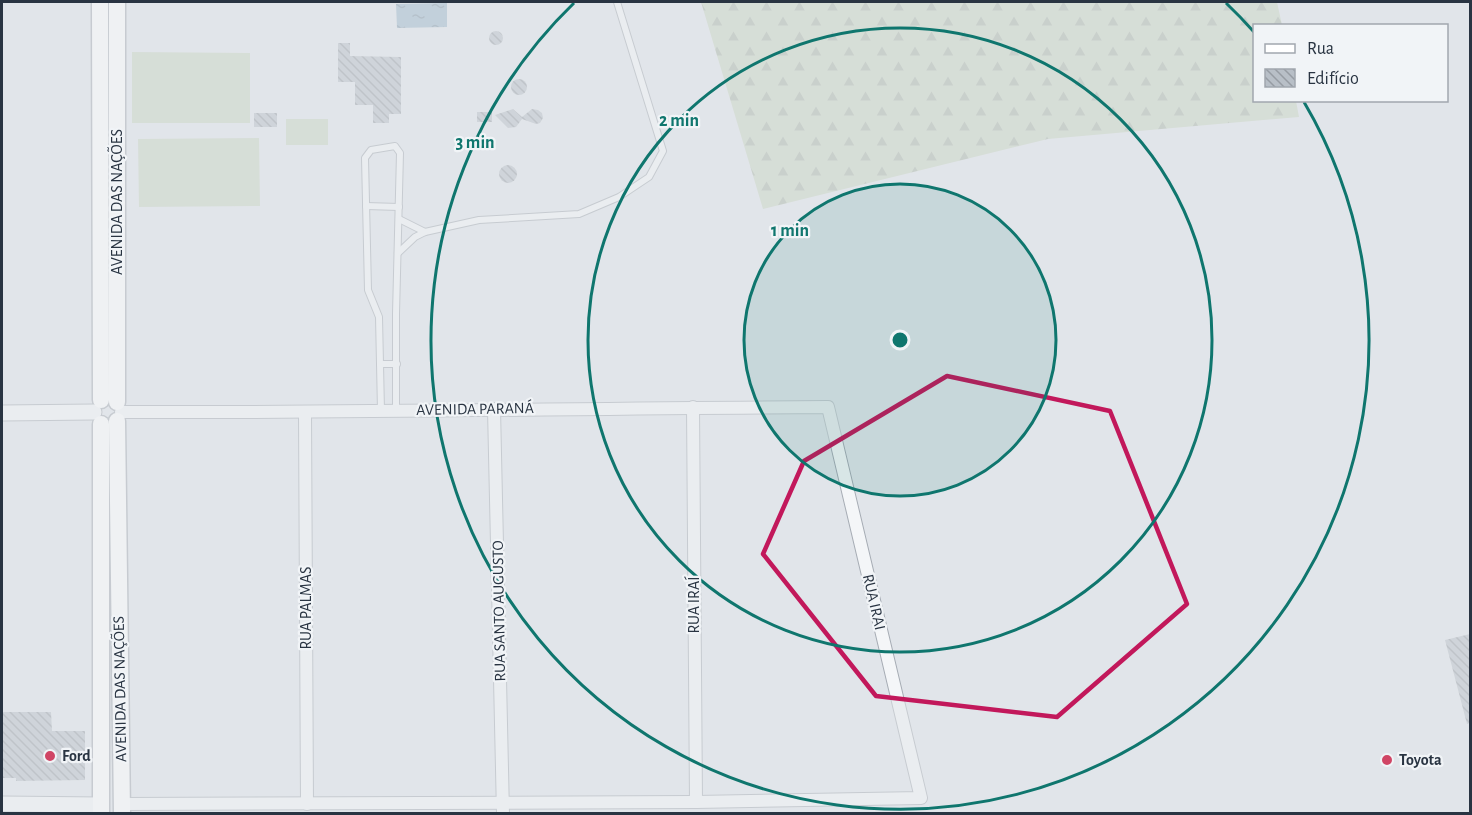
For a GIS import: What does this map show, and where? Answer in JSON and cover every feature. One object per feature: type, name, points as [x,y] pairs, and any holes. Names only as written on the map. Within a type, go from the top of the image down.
[{"type":"main road","name":"AVENIDA DAS NAÇÕES","points":[[100,2],[109,412],[112,810]]},
{"type":"main road","name":"AVENIDA DAS NAÇÕES","points":[[109,412],[117,2]]},
{"type":"street","name":"RUA IRAÍ","points":[[693,407],[696,802]]},
{"type":"street","name":"AVENIDA PARANÁ","points":[[2,412],[305,413],[495,409],[828,407]]},
{"type":"street","name":"RUA IRAI","points":[[696,802],[921,798],[828,407]]},
{"type":"street","name":"RUA SANTO AUGUSTO","points":[[495,409],[503,808]]},
{"type":"street","name":"RUA PALMAS","points":[[305,413],[308,804]]},
{"type":"street","points":[[2,804],[112,810],[308,804],[503,808],[696,802]]},
{"type":"lane","points":[[398,253],[415,237],[425,232],[479,220],[579,214],[619,197],[649,177],[663,151],[618,2]]},
{"type":"lane","points":[[381,411],[379,317],[368,290],[366,154],[371,150],[395,146],[400,153],[396,411]]},
{"type":"lane","points":[[366,206],[399,207]]},
{"type":"lane","points":[[399,219],[425,232]]},
{"type":"lane","points":[[380,364],[397,364]]},
{"type":"highlighted area","points":[[947,376],[1110,411],[1187,604],[1057,717],[876,696],[763,554],[804,461]]},
{"type":"green space","points":[[701,2],[1277,2],[1282,24],[1253,24],[1253,102],[1296,102],[1299,117],[1048,139],[763,209]]},
{"type":"green space","points":[[132,52],[250,53],[250,123],[132,123]]},
{"type":"green space","points":[[286,119],[328,119],[328,145],[286,145]]},
{"type":"green space","points":[[259,138],[260,206],[139,207],[138,139]]},
{"type":"water","points":[[447,3],[447,27],[397,28],[396,4]]},
{"type":"building","points":[[493,31],[499,31],[503,38],[499,45],[493,45],[489,41],[489,35]]},
{"type":"building","points":[[338,43],[350,43],[350,56],[401,57],[401,114],[389,114],[389,123],[373,123],[373,105],[355,105],[355,82],[338,82]]},
{"type":"building","points":[[519,79],[525,81],[527,87],[525,93],[519,95],[513,93],[511,87],[513,81]]},
{"type":"building","points":[[513,109],[522,117],[532,109],[538,110],[542,113],[543,118],[540,123],[536,124],[522,119],[516,127],[508,128],[495,115]]},
{"type":"building","points":[[477,112],[492,112],[492,122],[477,122]]},
{"type":"building","points":[[254,113],[277,113],[277,127],[254,127]]},
{"type":"building","points":[[508,165],[514,168],[517,174],[514,180],[508,183],[502,180],[499,174],[502,168]]},
{"type":"building","points":[[1470,634],[1470,723],[1467,724],[1445,640]]},
{"type":"building","name":"Ford","points":[[2,712],[51,712],[52,731],[85,731],[85,780],[16,781],[16,778],[2,778]]},
{"type":"place","name":"Ford","points":[[50,756]]},
{"type":"place","name":"Toyota","points":[[1387,760]]}]
